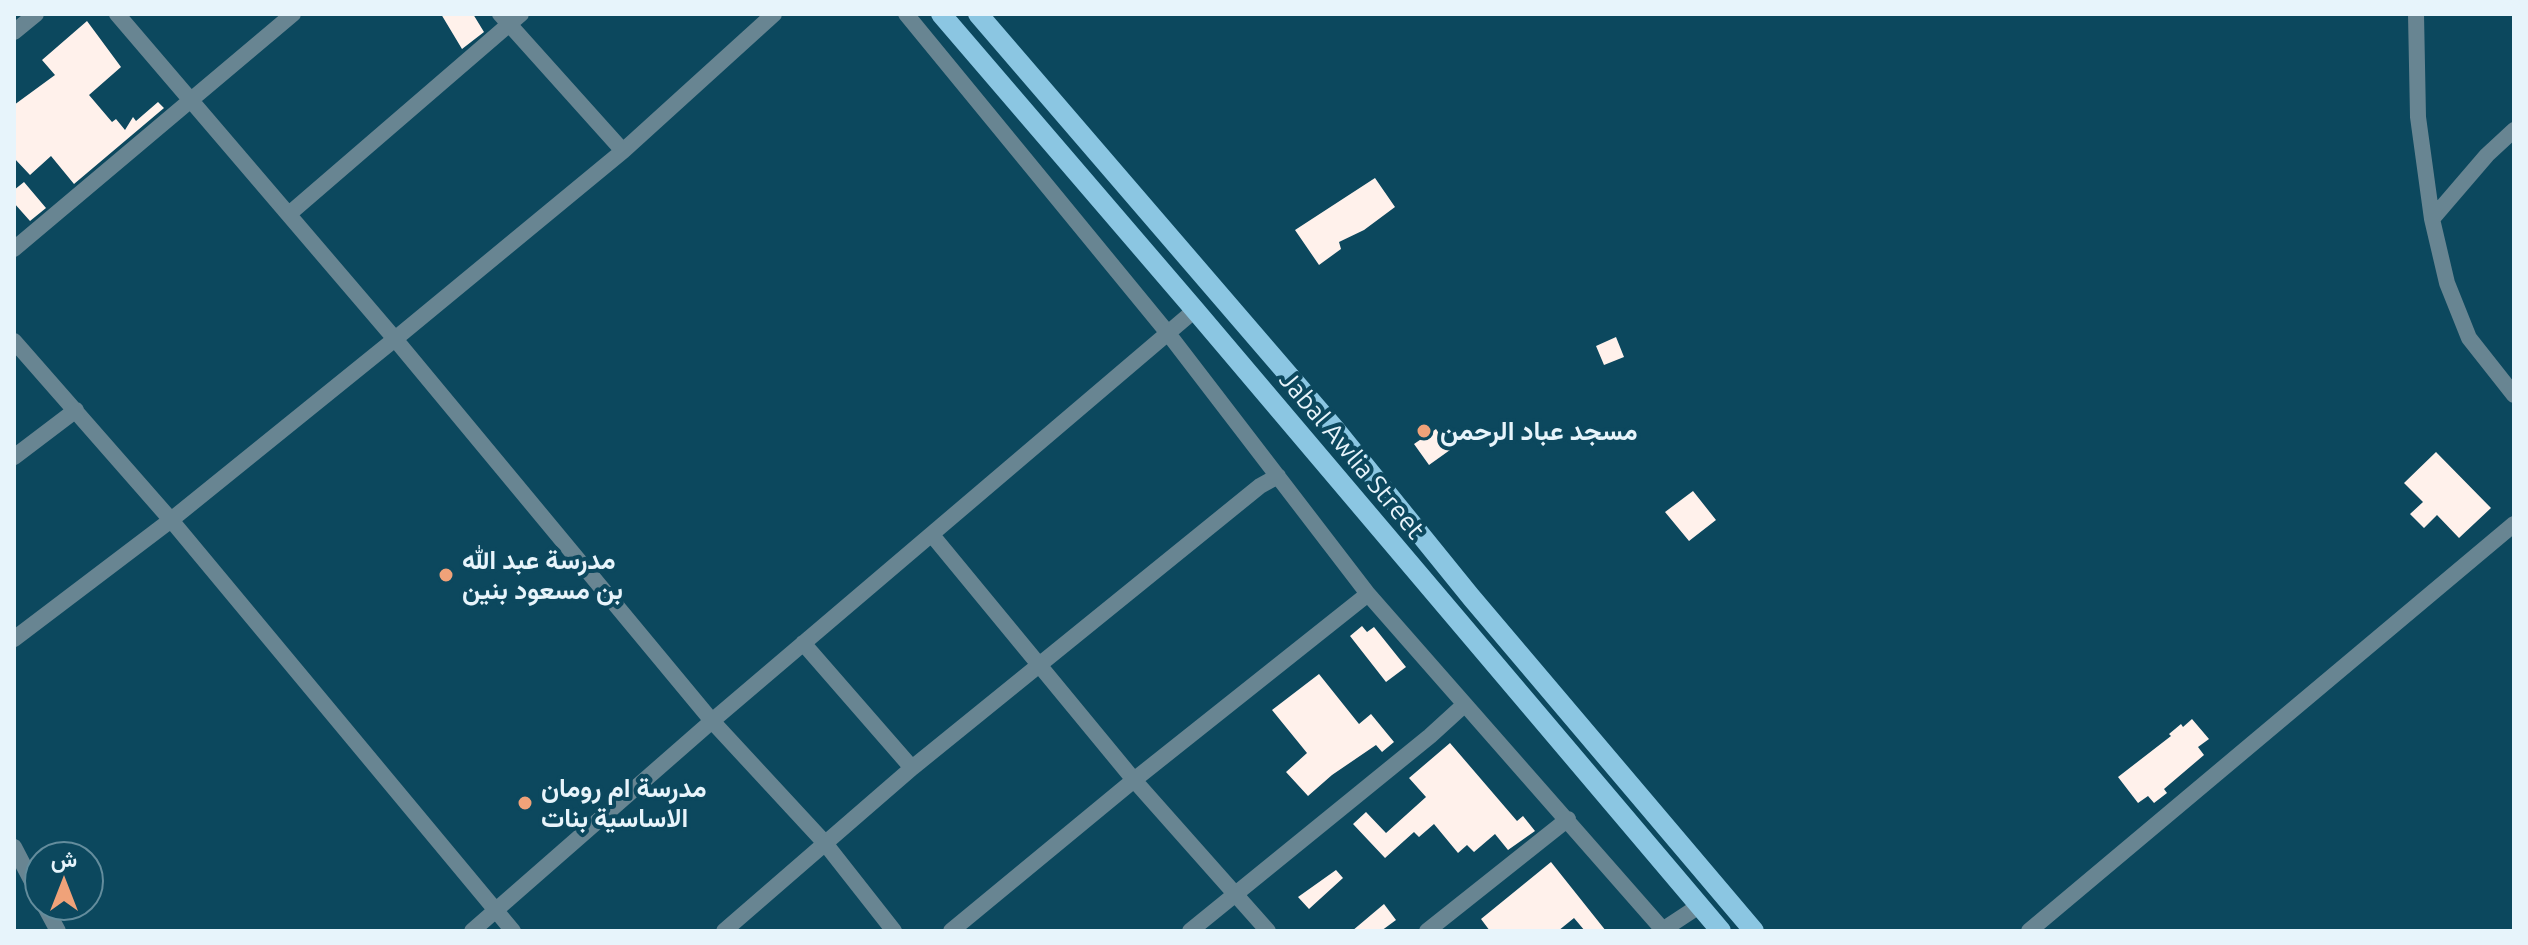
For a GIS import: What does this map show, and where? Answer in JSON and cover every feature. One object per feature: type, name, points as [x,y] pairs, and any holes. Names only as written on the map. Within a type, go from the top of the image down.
[{"type":"main road","name":"Jabal Awlia Street","points":[[941,14],[1721,931]]},
{"type":"main road","name":"Jabal Awlia Street","points":[[978,14],[1335,429],[1471,597],[1754,931]]},
{"type":"street","points":[[14,32],[36,14]]},
{"type":"street","points":[[117,14],[395,339],[712,721],[824,842],[894,931]]},
{"type":"street","points":[[14,249],[293,14]]},
{"type":"street","points":[[14,639],[171,520],[395,339],[623,151],[774,14]]},
{"type":"street","points":[[906,14],[1167,332],[1368,594],[1663,931],[1699,906]]},
{"type":"street","points":[[2416,14],[2418,117],[2432,219],[2447,283],[2469,338],[2514,395]]},
{"type":"street","points":[[289,214],[510,17],[623,151]]},
{"type":"street","points":[[2432,219],[2487,155],[2514,130]]},
{"type":"street","points":[[472,931],[712,721],[1195,310]]},
{"type":"street","points":[[14,341],[171,520],[513,931]]},
{"type":"street","points":[[14,457],[76,410]]},
{"type":"street","points":[[724,931],[912,768],[1260,486],[1278,476]]},
{"type":"street","points":[[2029,931],[2514,524]]},
{"type":"street","points":[[932,535],[1134,780],[1268,931]]},
{"type":"street","points":[[951,931],[1134,780],[1368,594]]},
{"type":"street","points":[[803,643],[912,768]]},
{"type":"street","points":[[1190,931],[1464,705]]},
{"type":"street","points":[[1427,931],[1568,819]]},
{"type":"street","points":[[14,847],[24,866]]},
{"type":"building","points":[[441,14],[473,14],[484,32],[462,49]]},
{"type":"building","points":[[87,21],[121,67],[89,95],[112,122],[116,119],[125,130],[133,117],[136,121],[158,102],[164,108],[74,184],[51,156],[30,175],[14,158],[14,105],[55,75],[42,60]]},
{"type":"building","points":[[1375,178],[1395,207],[1364,230],[1339,242],[1341,249],[1319,265],[1295,230]]},
{"type":"building","points":[[24,182],[46,208],[30,221],[14,203],[14,190]]},
{"type":"building","points":[[1616,337],[1624,357],[1604,365],[1596,346]]},
{"type":"building","points":[[1436,429],[1450,450],[1429,465],[1414,444]]},
{"type":"building","points":[[2436,452],[2491,508],[2459,538],[2437,515],[2424,528],[2410,514],[2423,502],[2404,483]]},
{"type":"building","points":[[1693,491],[1716,520],[1689,541],[1665,512]]},
{"type":"building","points":[[1362,626],[1367,632],[1374,627],[1406,667],[1386,682],[1350,636]]},
{"type":"building","points":[[1319,674],[1359,724],[1371,714],[1394,742],[1382,752],[1376,745],[1308,796],[1286,772],[1307,753],[1272,710]]},
{"type":"building","points":[[2192,719],[2209,739],[2198,747],[2204,755],[2164,789],[2167,793],[2154,803],[2148,796],[2138,803],[2118,777],[2171,736],[2169,734],[2181,724],[2183,727]]},
{"type":"building","points":[[1450,743],[1517,821],[1523,816],[1535,831],[1508,850],[1495,834],[1474,852],[1467,845],[1458,853],[1434,824],[1419,837],[1414,832],[1385,858],[1353,824],[1366,812],[1386,833],[1426,797],[1409,778]]},
{"type":"building","points":[[1551,862],[1606,931],[1585,931],[1574,918],[1558,931],[1490,931],[1481,919]]},
{"type":"building","points":[[1336,870],[1343,878],[1309,909],[1298,897]]},
{"type":"building","points":[[1384,904],[1396,920],[1381,931],[1352,931]]},
{"type":"place","name":"مسجد عباد الرحمن","points":[[1424,431]]},
{"type":"place","name":"مدرسة عبد الله بن مسعود بنين","points":[[446,575]]},
{"type":"place","name":"مدرسة ام رومان الاساسية بنات","points":[[525,803]]}]
